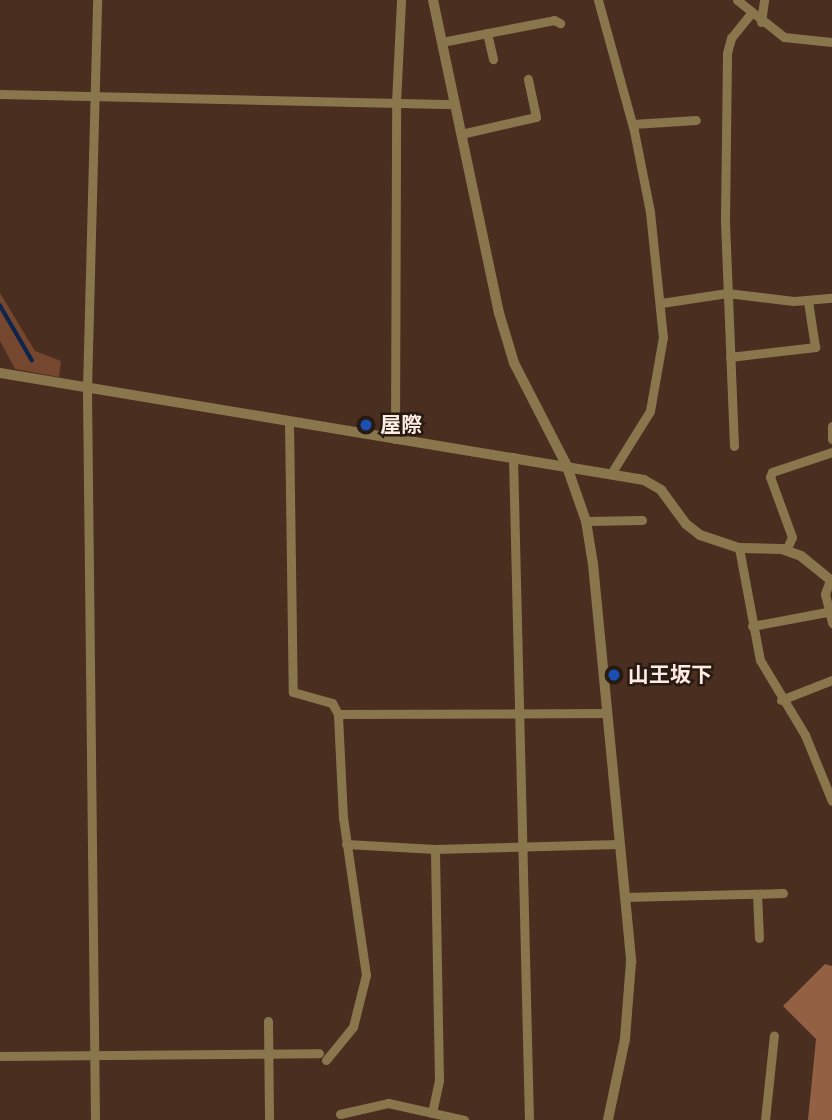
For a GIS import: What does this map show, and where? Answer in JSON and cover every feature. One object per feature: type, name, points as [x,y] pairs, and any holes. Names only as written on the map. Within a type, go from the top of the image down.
[{"type":"street","points":[[95,1120],[87,388],[97,0]]},
{"type":"street","points":[[395,439],[396,103],[401,0]]},
{"type":"street","points":[[433,0],[514,363],[566,464],[586,521],[624,897],[630,1000],[608,1120]]},
{"type":"street","points":[[598,0],[633,124],[661,303],[663,337],[650,411],[612,472]]},
{"type":"street","points":[[737,0],[761,22],[784,37],[832,43]]},
{"type":"street","points":[[761,22],[764,0]]},
{"type":"street","points":[[734,446],[727,293],[727,53],[732,38],[751,13]]},
{"type":"street","points":[[442,42],[554,20],[560,23]]},
{"type":"street","points":[[487,33],[492,60]]},
{"type":"street","points":[[461,134],[536,117],[528,79]]},
{"type":"street","points":[[0,94],[455,104]]},
{"type":"street","points":[[633,124],[696,120]]},
{"type":"street","points":[[661,303],[727,293],[808,301],[832,298]]},
{"type":"street","points":[[730,357],[815,346],[808,301]]},
{"type":"street","points":[[0,373],[289,422],[566,464],[645,480],[661,490],[686,524],[700,535],[739,548],[786,550],[801,556],[831,581],[825,594],[827,612],[832,623]]},
{"type":"street","points":[[0,1056],[268,1054],[323,1057],[353,1027],[366,975],[346,844],[338,714],[331,703],[290,689],[289,422]]},
{"type":"street","points":[[832,426],[832,439]]},
{"type":"street","points":[[786,550],[792,537],[770,477],[772,472],[832,452]]},
{"type":"street","points":[[513,457],[529,1120]]},
{"type":"street","points":[[586,521],[642,520]]},
{"type":"street","points":[[739,548],[760,660],[805,735],[832,801]]},
{"type":"street","points":[[752,626],[827,612]]},
{"type":"street","points":[[781,699],[832,680]]},
{"type":"street","points":[[338,714],[606,713]]},
{"type":"street","points":[[346,844],[435,849],[618,844]]},
{"type":"street","points":[[435,849],[439,1081],[435,1116]]},
{"type":"street","points":[[624,897],[783,892]]},
{"type":"street","points":[[757,894],[762,932]]},
{"type":"street","points":[[268,1021],[269,1120]]},
{"type":"street","points":[[765,1120],[774,1035]]},
{"type":"street","points":[[340,1114],[388,1103],[435,1116],[464,1120]]},
{"type":"shaded area","points":[[0,293],[35,351],[61,361],[59,377],[15,369],[0,341]]},
{"type":"shaded area","points":[[825,964],[832,966],[832,1120],[808,1120],[816,1039],[783,1006]]},
{"type":"waterway","points":[[0,305],[32,360]]},
{"type":"place","name":"屋際","points":[[366,425]]},
{"type":"place","name":"山王坂下","points":[[614,675]]}]
